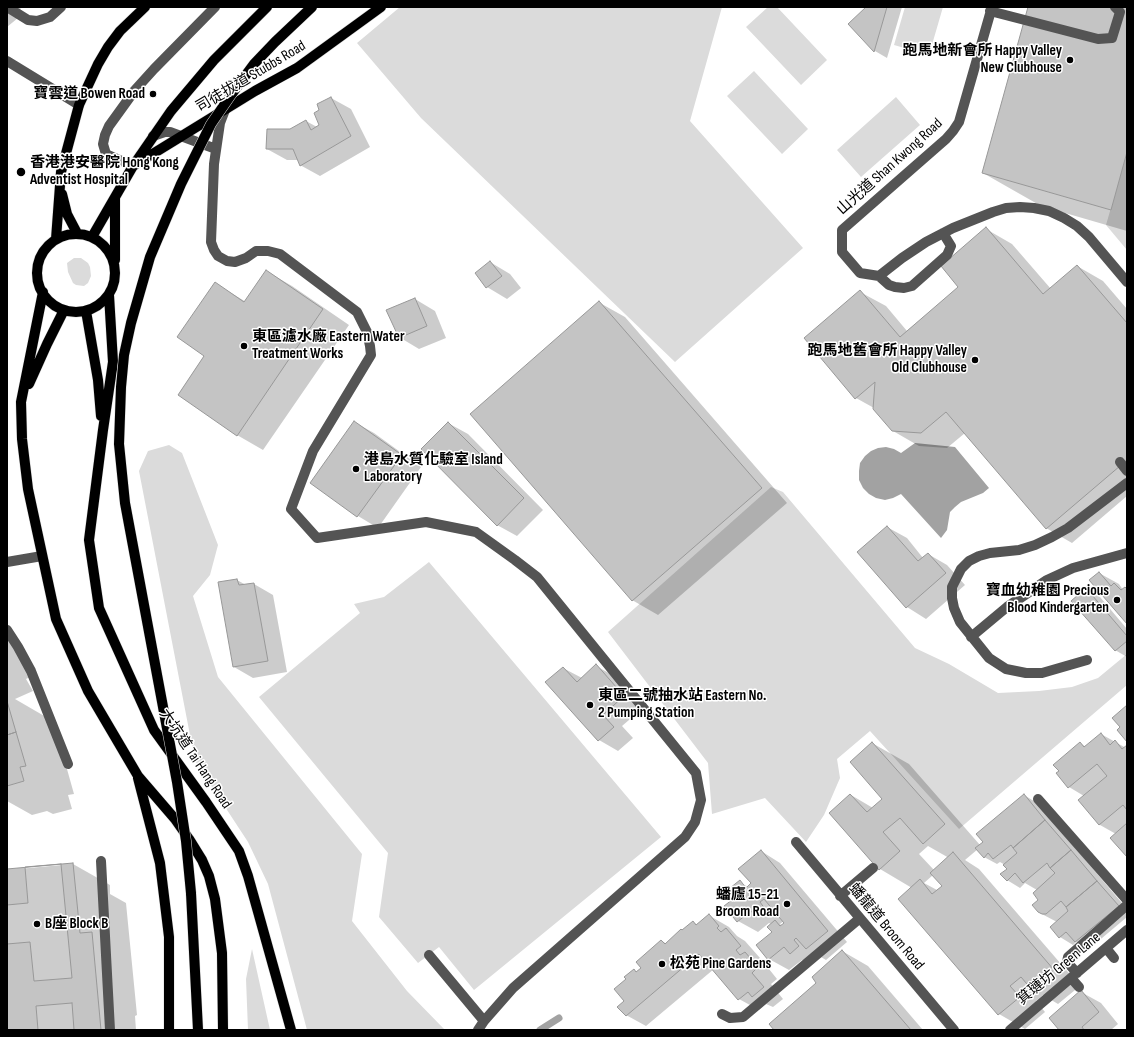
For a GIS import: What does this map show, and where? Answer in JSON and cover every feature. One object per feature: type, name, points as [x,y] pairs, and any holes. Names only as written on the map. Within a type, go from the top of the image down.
[{"type":"main road","points":[[56,239],[61,172],[79,105],[108,46],[120,31],[145,7]]},
{"type":"main road","name":"司徒拔道 Stubbs Road","points":[[92,237],[133,166],[171,111],[214,60],[267,7]]},
{"type":"main road","points":[[198,1030],[192,893],[186,841],[177,782],[125,503],[120,444],[121,387],[124,356],[131,323],[150,257],[194,155],[211,124],[254,64],[274,42],[312,7]]},
{"type":"main road","name":"司徒拔道 Stubbs Road","points":[[133,166],[255,91],[297,68],[381,7]]},
{"type":"main road","points":[[61,172],[62,193],[67,214],[77,233]]},
{"type":"main road","points":[[115,198],[116,270],[114,283],[109,295],[95,308],[75,312],[64,310],[52,303],[38,283],[38,263],[42,253],[48,245],[62,236],[77,233],[92,237],[101,242],[109,250],[114,259],[116,270]]},
{"type":"main road","points":[[43,292],[21,402],[22,439],[28,489],[56,619],[88,691],[138,776],[175,819],[202,860],[209,876],[215,899],[222,953],[223,1030]]},
{"type":"main road","name":"大坑道 Tai Hang Road","points":[[109,295],[113,362],[89,540],[99,608],[154,730],[239,851],[248,876],[291,1030]]},
{"type":"main road","points":[[21,402],[64,310]]},
{"type":"main road","name":"大坑道 Tai Hang Road","points":[[86,311],[98,380],[103,430]]},
{"type":"main road","points":[[138,776],[160,863],[169,937],[168,1030]]},
{"type":"street","points":[[7,7],[28,20],[37,22],[50,17],[61,7]]},
{"type":"street","points":[[133,166],[106,154],[103,144],[109,126],[135,90],[215,7]]},
{"type":"street","points":[[991,9],[1098,40],[1112,38],[1120,12],[1115,7]]},
{"type":"street","name":"山光道 Shan Kwong Road","points":[[879,276],[860,272],[842,252],[842,230],[953,131],[959,122],[962,113],[991,9]]},
{"type":"street","points":[[7,61],[79,105]]},
{"type":"street","points":[[225,110],[220,123],[214,164],[211,242],[214,250],[218,256],[227,261],[235,262],[256,252],[268,250],[280,254],[357,312],[367,332],[370,346],[371,355],[313,451],[291,509],[317,538],[426,522],[476,532],[537,577],[696,773],[701,800],[695,822],[685,837],[513,988],[478,1030]]},
{"type":"street","points":[[153,136],[165,132],[216,149]]},
{"type":"street","points":[[942,233],[951,246],[947,255],[912,286],[895,288],[879,276],[902,258],[942,233],[993,212],[1006,208],[1020,207],[1050,211],[1077,226],[1089,237],[1127,282]]},
{"type":"street","points":[[1120,462],[1127,471]]},
{"type":"street","points":[[1087,660],[1042,673],[1026,674],[1006,669],[989,658],[960,622],[954,608],[952,588],[961,569],[969,561],[990,553],[1019,550],[1035,545],[1052,537],[1068,528],[1127,483]]},
{"type":"street","points":[[971,637],[1007,607],[1047,580],[1073,568],[1127,553]]},
{"type":"street","points":[[7,562],[42,556]]},
{"type":"street","points":[[7,630],[31,671],[68,764]]},
{"type":"street","points":[[1038,799],[1127,900]]},
{"type":"street","name":"蟠龍道 Broom Road","points":[[796,842],[954,1030]]},
{"type":"street","points":[[101,861],[110,1030]]},
{"type":"street","points":[[840,896],[873,868]]},
{"type":"street","points":[[1079,987],[1067,962],[1068,957],[1127,905]]},
{"type":"street","points":[[722,1014],[730,1018],[743,1017],[860,919]]},
{"type":"street","name":"箕璉坊 Green Lane","points":[[1010,1030],[1127,930]]},
{"type":"street","points":[[1106,948],[1114,958]]},
{"type":"street","points":[[429,954],[484,1021]]},
{"type":"shaded area","points":[[400,7],[722,7],[690,121],[803,248],[675,362],[421,118],[357,43]]},
{"type":"shaded area","points":[[768,7],[777,7],[827,60],[801,85],[746,27]]},
{"type":"shaded area","points":[[905,7],[943,7],[929,55],[894,45]]},
{"type":"shaded area","points":[[754,71],[808,129],[782,154],[727,96]]},
{"type":"shaded area","points":[[896,97],[920,125],[861,177],[837,150]]},
{"type":"shaded area","points":[[1127,152],[1127,250],[1106,225]]},
{"type":"shaded area","points":[[74,258],[81,258],[88,263],[90,267],[91,276],[88,283],[84,286],[73,283],[68,272],[67,263]]},
{"type":"shaded area","points":[[915,443],[955,447],[989,488],[983,493],[961,502],[950,512],[947,530],[941,538],[901,494],[885,500],[876,498],[863,488],[859,480],[860,463],[871,451],[886,447],[901,453]]},
{"type":"shaded area","points":[[169,445],[182,453],[218,545],[210,575],[193,596],[218,677],[362,854],[352,921],[407,991],[445,1030],[307,1030],[268,884],[248,842],[195,761],[139,471],[148,451]]},
{"type":"shaded area","points":[[771,487],[783,492],[915,648],[949,664],[998,693],[1039,691],[1072,687],[1098,678],[1127,654],[1127,685],[959,829],[870,731],[837,759],[840,778],[824,815],[806,842],[765,798],[712,814],[708,763],[608,632]]},
{"type":"shaded area","points":[[429,562],[661,837],[474,990],[439,947],[418,963],[379,917],[388,853],[259,697],[360,613],[354,604],[384,597]]},
{"type":"shaded area","points":[[252,949],[270,1030],[248,1030],[246,979]]},
{"type":"building","points":[[866,7],[887,7],[874,52],[848,24]]},
{"type":"building","name":"跑馬地新會所 Happy Valley New Clubhouse","points":[[1028,7],[1127,7],[1127,152],[1111,210],[982,173]]},
{"type":"building","points":[[331,97],[351,136],[300,166],[293,149],[266,149],[267,129],[290,129],[306,120],[311,130],[319,125],[314,113],[319,110],[317,104]]},
{"type":"building","name":"跑馬地舊會所 Happy Valley Old Clubhouse","points":[[986,227],[1043,294],[1077,265],[1127,323],[1127,460],[1046,529],[946,412],[921,433],[892,431],[873,409],[875,382],[855,399],[804,338],[860,290],[900,337],[958,287],[941,266]]},
{"type":"building","points":[[490,261],[502,276],[486,288],[475,273]]},
{"type":"building","name":"東區濾水廠 Eastern Water Treatment Works","points":[[266,270],[323,309],[237,436],[178,395],[204,356],[177,337],[215,282],[244,302]]},
{"type":"building","points":[[415,298],[427,326],[399,338],[386,310]]},
{"type":"building","points":[[599,301],[762,488],[632,601],[470,414]]},
{"type":"building","name":"港島水質化驗室 Island Laboratory","points":[[354,421],[402,455],[357,517],[310,483]]},
{"type":"building","points":[[448,422],[524,498],[497,526],[421,449]]},
{"type":"building","points":[[887,526],[918,561],[928,553],[946,573],[906,608],[857,552]]},
{"type":"building","name":"寶血幼稚園 Precious Blood Kindergarten","points":[[1099,572],[1111,586],[1114,583],[1121,590],[1125,587],[1127,589],[1127,624],[1089,580]]},
{"type":"building","points":[[237,579],[239,585],[254,583],[268,661],[233,667],[218,582]]},
{"type":"building","points":[[1086,588],[1127,636],[1127,641],[1115,651],[1071,601]]},
{"type":"building","name":"東區二號抽水站 Eastern No. 2 Pumping Station","points":[[596,664],[624,696],[603,715],[614,727],[598,741],[545,682],[563,667],[577,682]]},
{"type":"building","points":[[7,701],[16,732],[7,735]]},
{"type":"building","points":[[1127,705],[1127,742],[1117,730],[1120,727],[1112,718]]},
{"type":"building","points":[[16,732],[26,766],[20,767],[24,781],[7,786],[7,735]]},
{"type":"building","points":[[1101,733],[1110,745],[1115,740],[1122,749],[1127,745],[1127,810],[1123,805],[1099,825],[1078,800],[1107,776],[1097,764],[1068,788],[1056,773],[1059,771],[1053,765],[1080,742],[1084,747]]},
{"type":"building","points":[[872,742],[945,824],[923,844],[900,818],[883,832],[900,851],[879,870],[829,813],[850,794],[867,812],[882,799],[850,762]]},
{"type":"building","points":[[1024,794],[1045,820],[1013,848],[1011,845],[993,859],[988,853],[984,858],[975,848],[983,842],[976,834]]},
{"type":"building","points":[[1045,820],[1071,850],[1050,868],[1047,863],[1023,883],[1015,873],[1007,881],[1000,874],[1007,869],[1003,865],[1017,853],[1013,848]]},
{"type":"building","points":[[1127,823],[1127,857],[1110,838]]},
{"type":"building","name":"蟠廬 15-21 Broom Road","points":[[761,850],[828,931],[806,949],[796,938],[794,940],[799,946],[790,954],[784,947],[768,960],[756,945],[772,932],[767,927],[775,920],[780,926],[784,923],[764,899],[760,902],[765,909],[756,917],[751,911],[737,922],[724,906],[737,896],[730,888],[740,880],[746,888],[751,883],[738,869]]},
{"type":"building","points":[[1071,850],[1097,881],[1066,907],[1061,901],[1046,914],[1042,914],[1032,905],[1038,900],[1033,893],[1055,873],[1050,868]]},
{"type":"building","points":[[953,852],[1054,970],[1032,990],[1021,977],[1010,986],[1020,997],[998,1015],[898,899],[920,879],[932,894],[942,886],[930,873]]},
{"type":"building","points":[[73,863],[80,933],[92,932],[101,1030],[7,1030],[7,869]]},
{"type":"building","name":"B座 Block B","points":[[61,864],[72,978],[34,981],[30,942],[7,944],[7,905],[28,903],[25,867]]},
{"type":"building","points":[[1097,881],[1119,906],[1075,942],[1066,932],[1059,938],[1050,927],[1068,911],[1066,907]]},
{"type":"building","name":"松苑 Pine Gardens","points":[[709,914],[719,926],[717,928],[721,932],[726,928],[741,946],[736,950],[740,955],[745,952],[758,967],[752,973],[764,987],[752,997],[748,992],[738,1000],[699,954],[626,1016],[617,1007],[624,1001],[614,989],[626,979],[624,977],[634,969],[636,972],[641,968],[636,962],[661,940],[665,944],[681,929],[682,930],[693,921],[696,925]]},
{"type":"building","points":[[842,950],[911,1030],[774,1030],[769,1024],[816,983],[812,977]]},
{"type":"building","points":[[1081,990],[1099,1012],[1082,1027],[1084,1030],[1059,1030],[1049,1018]]},
{"type":"building","points":[[72,1003],[74,1030],[38,1030],[36,1006]]},
{"type":"waterway","points":[[540,1030],[559,1018]]},
{"type":"place","name":"跑馬地新會所 Happy Valley New Clubhouse","points":[[1070,60]]},
{"type":"place","name":"寶雲道 Bowen Road","points":[[153,94]]},
{"type":"place","name":"香港港安醫院 Hong Kong Adventist Hospital","points":[[21,172]]},
{"type":"place","name":"東區濾水廠 Eastern Water Treatment Works","points":[[244,346]]},
{"type":"place","name":"跑馬地舊會所 Happy Valley Old Clubhouse","points":[[975,360]]},
{"type":"place","name":"港島水質化驗室 Island Laboratory","points":[[356,469]]},
{"type":"place","name":"寶血幼稚園 Precious Blood Kindergarten","points":[[1117,600]]},
{"type":"place","name":"東區二號抽水站 Eastern No. 2 Pumping Station","points":[[590,705]]},
{"type":"place","name":"蟠廬 15-21 Broom Road","points":[[787,904]]},
{"type":"place","name":"B座 Block B","points":[[37,924]]},
{"type":"place","name":"松苑 Pine Gardens","points":[[662,964]]}]
